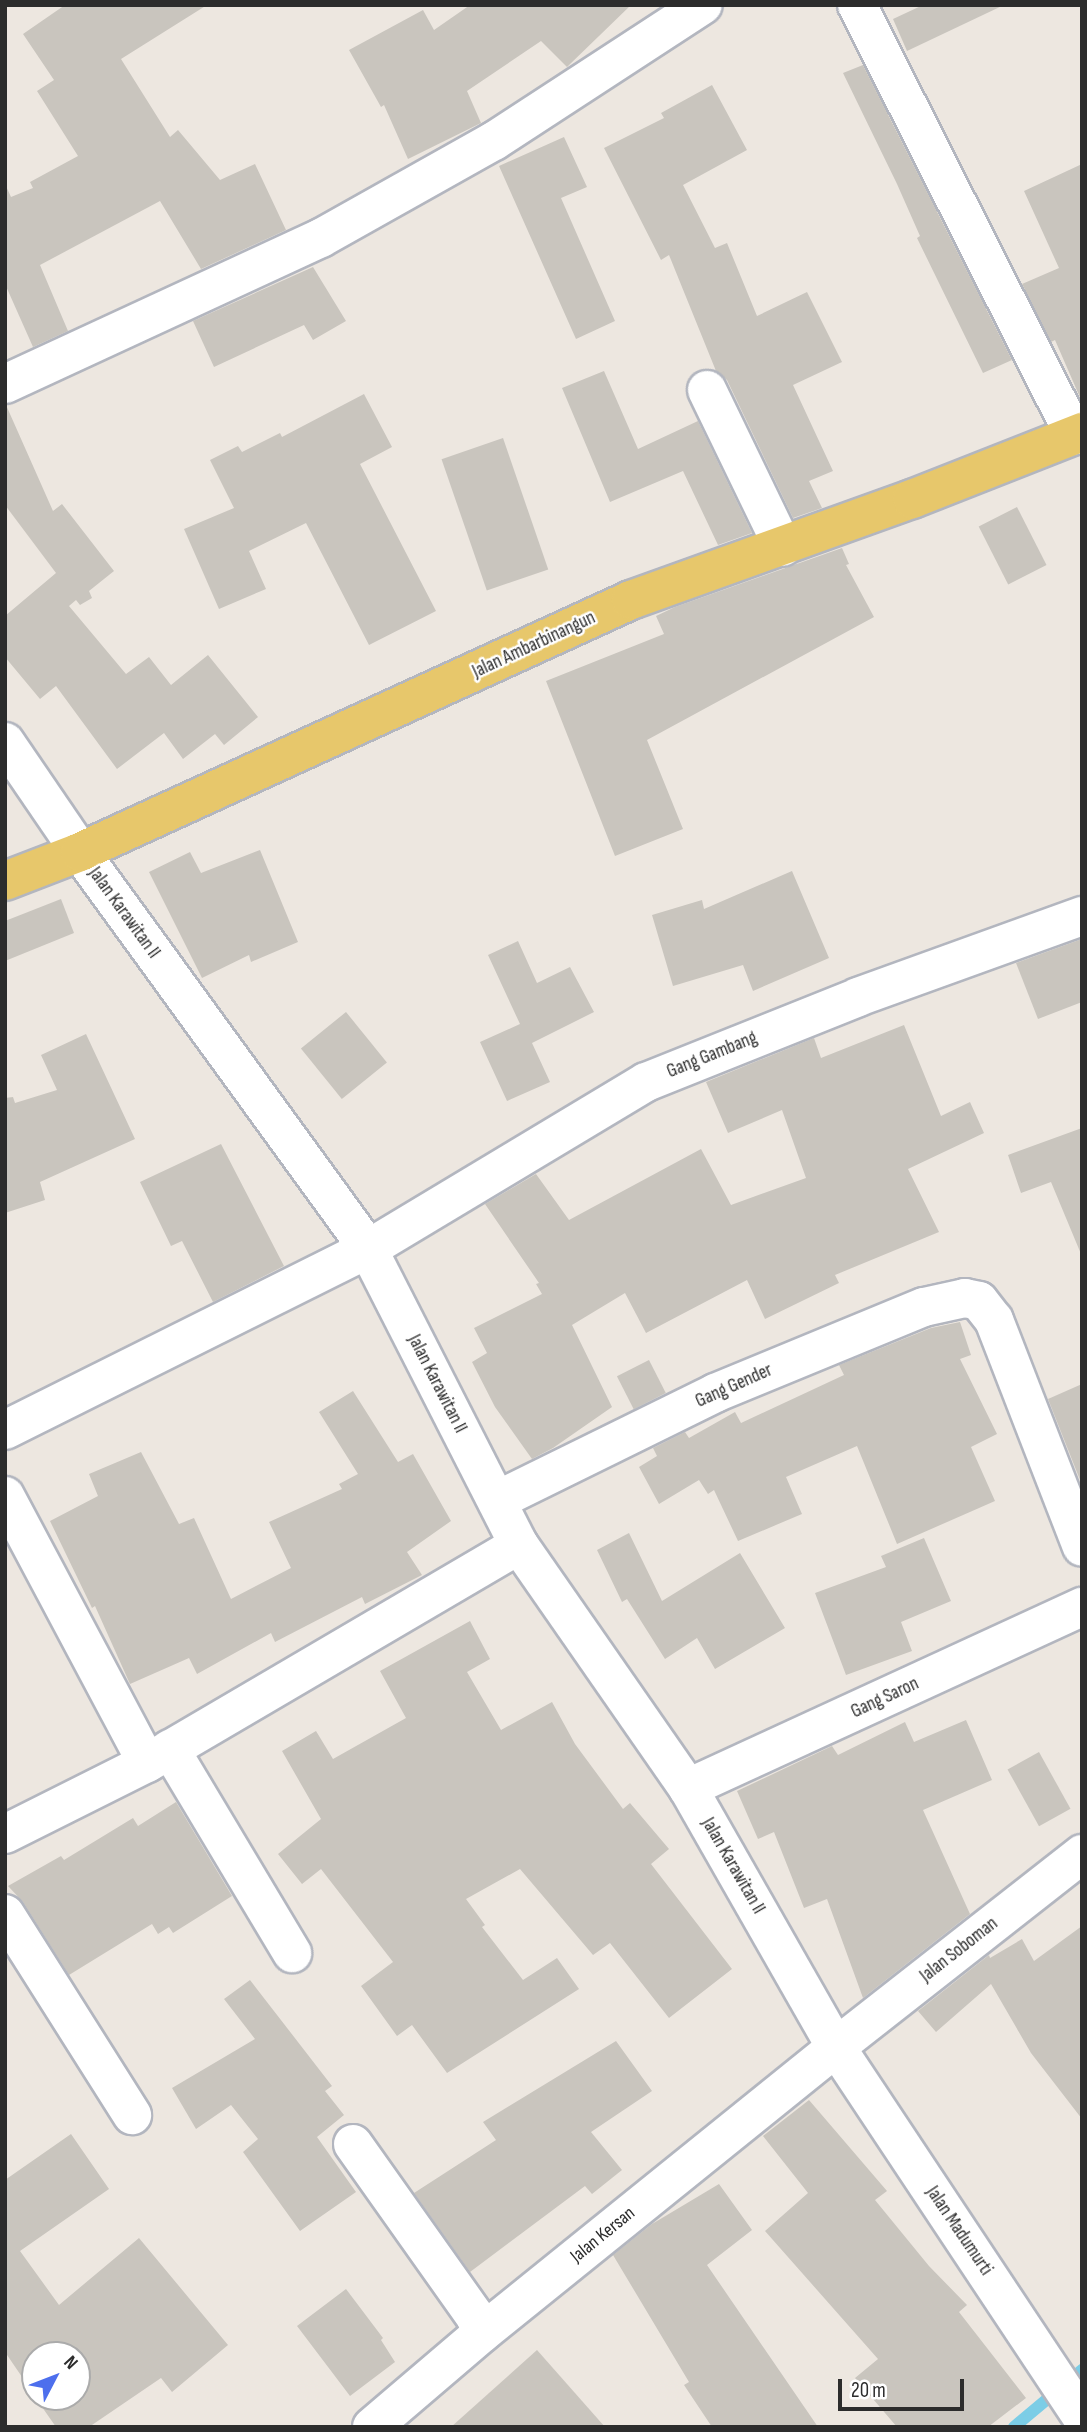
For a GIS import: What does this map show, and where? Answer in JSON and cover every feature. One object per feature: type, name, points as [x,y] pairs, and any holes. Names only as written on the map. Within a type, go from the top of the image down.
[{"type":"main road","name":"Jalan Ambarbinangun","points":[[5,881],[80,852],[631,600],[783,547],[1078,434]]},
{"type":"street","points":[[5,384],[321,238],[494,141],[703,5]]},
{"type":"street","points":[[857,5],[1078,434]]},
{"type":"street","points":[[707,390],[783,547]]},
{"type":"street","name":"Jalan Karawitan II","points":[[5,742],[80,852],[368,1249],[519,1545],[688,1788],[836,2047]]},
{"type":"street","name":"Gang Gambang","points":[[5,1430],[368,1249],[646,1082],[858,997],[1082,916]]},
{"type":"street","name":"Gang Gender","points":[[498,1500],[716,1393],[924,1307],[965,1298],[979,1301],[995,1320],[1082,1547]]},
{"type":"street","points":[[5,1496],[159,1756],[292,1953]]},
{"type":"street","points":[[5,1834],[159,1756],[519,1545]]},
{"type":"street","name":"Gang Saron","points":[[688,1788],[1082,1607]]},
{"type":"street","name":"Jalan Soboman","points":[[836,2047],[1082,1854]]},
{"type":"street","points":[[5,1914],[132,2115]]},
{"type":"street","name":"Jalan Kersan","points":[[372,2427],[482,2333],[836,2047]]},
{"type":"street","name":"Jalan Madumurti","points":[[836,2047],[1078,2410]]},
{"type":"street","points":[[353,2144],[475,2316],[482,2333]]},
{"type":"building","points":[[65,5],[207,5],[121,59],[170,137],[178,130],[220,180],[255,164],[286,230],[201,269],[160,201],[40,265],[68,331],[33,347],[5,284],[5,184],[11,197],[33,188],[30,182],[78,156],[37,91],[54,80],[23,34]]},
{"type":"building","points":[[470,5],[631,5],[567,67],[541,41],[467,91],[481,123],[408,159],[384,105],[381,107],[349,50],[423,10],[434,30]]},
{"type":"building","points":[[923,5],[1004,5],[907,51],[893,19]]},
{"type":"building","points":[[863,65],[1012,360],[983,373],[917,238],[920,236],[897,184],[843,73]]},
{"type":"building","points":[[712,85],[747,150],[683,185],[715,248],[727,243],[757,316],[807,292],[842,362],[793,385],[833,471],[809,481],[822,508],[793,518],[727,380],[716,371],[669,255],[661,260],[604,148],[664,118],[661,113]]},
{"type":"building","points":[[564,137],[587,187],[561,198],[615,321],[576,339],[499,166]]},
{"type":"building","points":[[1082,164],[1082,402],[1055,340],[1051,342],[1022,284],[1059,268],[1024,191]]},
{"type":"building","points":[[313,267],[346,321],[313,340],[304,325],[214,367],[193,321]]},
{"type":"building","points":[[604,371],[638,449],[698,421],[752,533],[718,545],[683,471],[610,502],[562,388]]},
{"type":"building","points":[[364,394],[392,447],[360,464],[436,611],[369,645],[306,523],[249,551],[266,589],[219,609],[184,529],[234,508],[210,460],[238,446],[242,452],[280,433],[282,437]]},
{"type":"building","points":[[6,405],[53,511],[62,504],[114,571],[89,591],[92,598],[80,605],[76,600],[69,606],[126,674],[149,657],[171,685],[208,655],[258,717],[224,745],[215,734],[183,759],[164,733],[117,769],[56,686],[40,699],[5,657],[5,616],[56,573],[5,505]]},
{"type":"building","points":[[503,438],[548,569],[487,591],[442,459]]},
{"type":"building","points":[[1017,507],[1047,565],[1008,584],[979,527]]},
{"type":"building","points":[[842,548],[849,564],[846,565],[874,617],[647,740],[683,829],[615,856],[546,681],[664,634],[656,616],[675,607]]},
{"type":"building","points":[[260,850],[298,942],[251,962],[249,955],[202,978],[149,872],[190,852],[201,873]]},
{"type":"building","points":[[792,871],[829,958],[753,991],[743,965],[673,986],[652,915],[702,900],[704,909]]},
{"type":"building","points":[[61,899],[74,933],[5,961],[5,921]]},
{"type":"building","points":[[1082,939],[1082,1002],[1038,1019],[1016,963]]},
{"type":"building","points":[[518,941],[537,983],[570,967],[594,1012],[532,1043],[550,1082],[507,1101],[480,1042],[520,1024],[488,955]]},
{"type":"building","points":[[346,1012],[387,1063],[342,1099],[301,1049]]},
{"type":"building","points":[[904,1025],[941,1116],[970,1102],[984,1133],[908,1169],[939,1232],[835,1275],[839,1283],[765,1319],[747,1280],[646,1333],[625,1293],[572,1325],[612,1407],[553,1448],[532,1459],[495,1407],[472,1362],[487,1353],[474,1328],[542,1294],[536,1284],[539,1283],[485,1204],[536,1174],[569,1220],[701,1149],[731,1205],[806,1178],[782,1110],[728,1133],[706,1082],[814,1038],[821,1058]]},
{"type":"building","points":[[86,1034],[135,1139],[40,1182],[45,1200],[5,1213],[5,1098],[13,1097],[15,1103],[57,1090],[41,1055]]},
{"type":"building","points":[[1082,1128],[1081,1254],[1051,1182],[1021,1193],[1008,1155]]},
{"type":"building","points":[[221,1144],[284,1266],[213,1302],[182,1241],[171,1246],[140,1182]]},
{"type":"building","points":[[960,1322],[971,1355],[960,1359],[997,1434],[971,1447],[995,1501],[897,1544],[857,1446],[786,1477],[802,1514],[738,1541],[714,1490],[708,1494],[699,1480],[659,1504],[639,1467],[657,1456],[653,1448],[685,1432],[689,1438],[735,1412],[741,1423],[844,1375],[839,1365],[931,1328]]},
{"type":"building","points":[[649,1360],[666,1393],[634,1409],[617,1376]]},
{"type":"building","points":[[1082,1384],[1082,1485],[1048,1399]]},
{"type":"building","points":[[353,1391],[398,1462],[413,1454],[451,1521],[407,1552],[422,1575],[365,1604],[362,1597],[275,1642],[271,1633],[197,1674],[189,1658],[130,1684],[95,1606],[92,1608],[50,1521],[98,1496],[89,1474],[141,1452],[179,1524],[194,1518],[231,1599],[291,1568],[269,1522],[342,1489],[339,1484],[358,1474],[319,1412]]},
{"type":"building","points":[[629,1533],[662,1601],[740,1553],[785,1628],[715,1669],[697,1638],[665,1659],[627,1599],[622,1602],[597,1550]]},
{"type":"building","points":[[924,1538],[951,1601],[901,1622],[912,1651],[846,1675],[815,1593],[886,1567],[881,1556]]},
{"type":"building","points":[[470,1621],[490,1659],[467,1672],[501,1730],[552,1702],[575,1744],[623,1809],[630,1803],[669,1849],[651,1864],[732,1969],[669,2018],[610,1943],[593,1955],[520,1869],[466,1899],[485,1925],[482,1927],[523,1980],[557,1958],[579,1989],[447,2073],[412,2025],[397,2036],[361,1986],[393,1962],[321,1869],[302,1884],[278,1854],[321,1819],[282,1751],[316,1731],[333,1759],[406,1718],[380,1671]]},
{"type":"building","points":[[966,1720],[992,1780],[923,1810],[970,1914],[863,1998],[827,1899],[804,1908],[774,1832],[758,1839],[737,1791],[832,1746],[838,1755],[905,1722],[914,1742]]},
{"type":"building","points":[[1039,1752],[1071,1809],[1039,1826],[1008,1769]]},
{"type":"building","points":[[176,1802],[232,1896],[173,1933],[169,1927],[158,1934],[152,1924],[69,1975],[23,1902],[8,1886],[61,1856],[64,1860],[133,1818],[138,1826]]},
{"type":"building","points":[[1082,1926],[1082,2119],[1031,2053],[991,1984],[936,2032],[918,2011],[989,1955],[990,1958],[1022,1939],[1034,1961]]},
{"type":"building","points":[[250,1980],[332,2086],[325,2091],[344,2115],[317,2137],[356,2192],[300,2231],[243,2152],[258,2139],[231,2105],[196,2129],[172,2088],[255,2039],[224,1999]]},
{"type":"building","points":[[616,2041],[652,2091],[591,2132],[622,2170],[592,2194],[585,2186],[470,2272],[414,2193],[496,2140],[483,2122]]},
{"type":"building","points":[[809,2100],[887,2191],[875,2200],[929,2266],[967,2305],[959,2312],[1026,2398],[988,2427],[897,2427],[855,2378],[878,2359],[765,2231],[808,2193],[763,2136]]},
{"type":"building","points":[[71,2134],[109,2189],[20,2251],[59,2305],[139,2238],[228,2345],[172,2392],[161,2378],[89,2427],[56,2427],[45,2411],[91,2411],[91,2341],[21,2341],[21,2375],[5,2352],[5,2180]]},
{"type":"building","points":[[719,2184],[752,2230],[707,2265],[818,2427],[712,2427],[684,2385],[689,2382],[613,2255],[652,2224]]},
{"type":"building","points":[[346,2289],[383,2338],[381,2340],[395,2362],[350,2396],[297,2326]]},
{"type":"building","points":[[537,2350],[605,2427],[451,2427]]},
{"type":"waterway","points":[[1014,2427],[1082,2370]]}]
